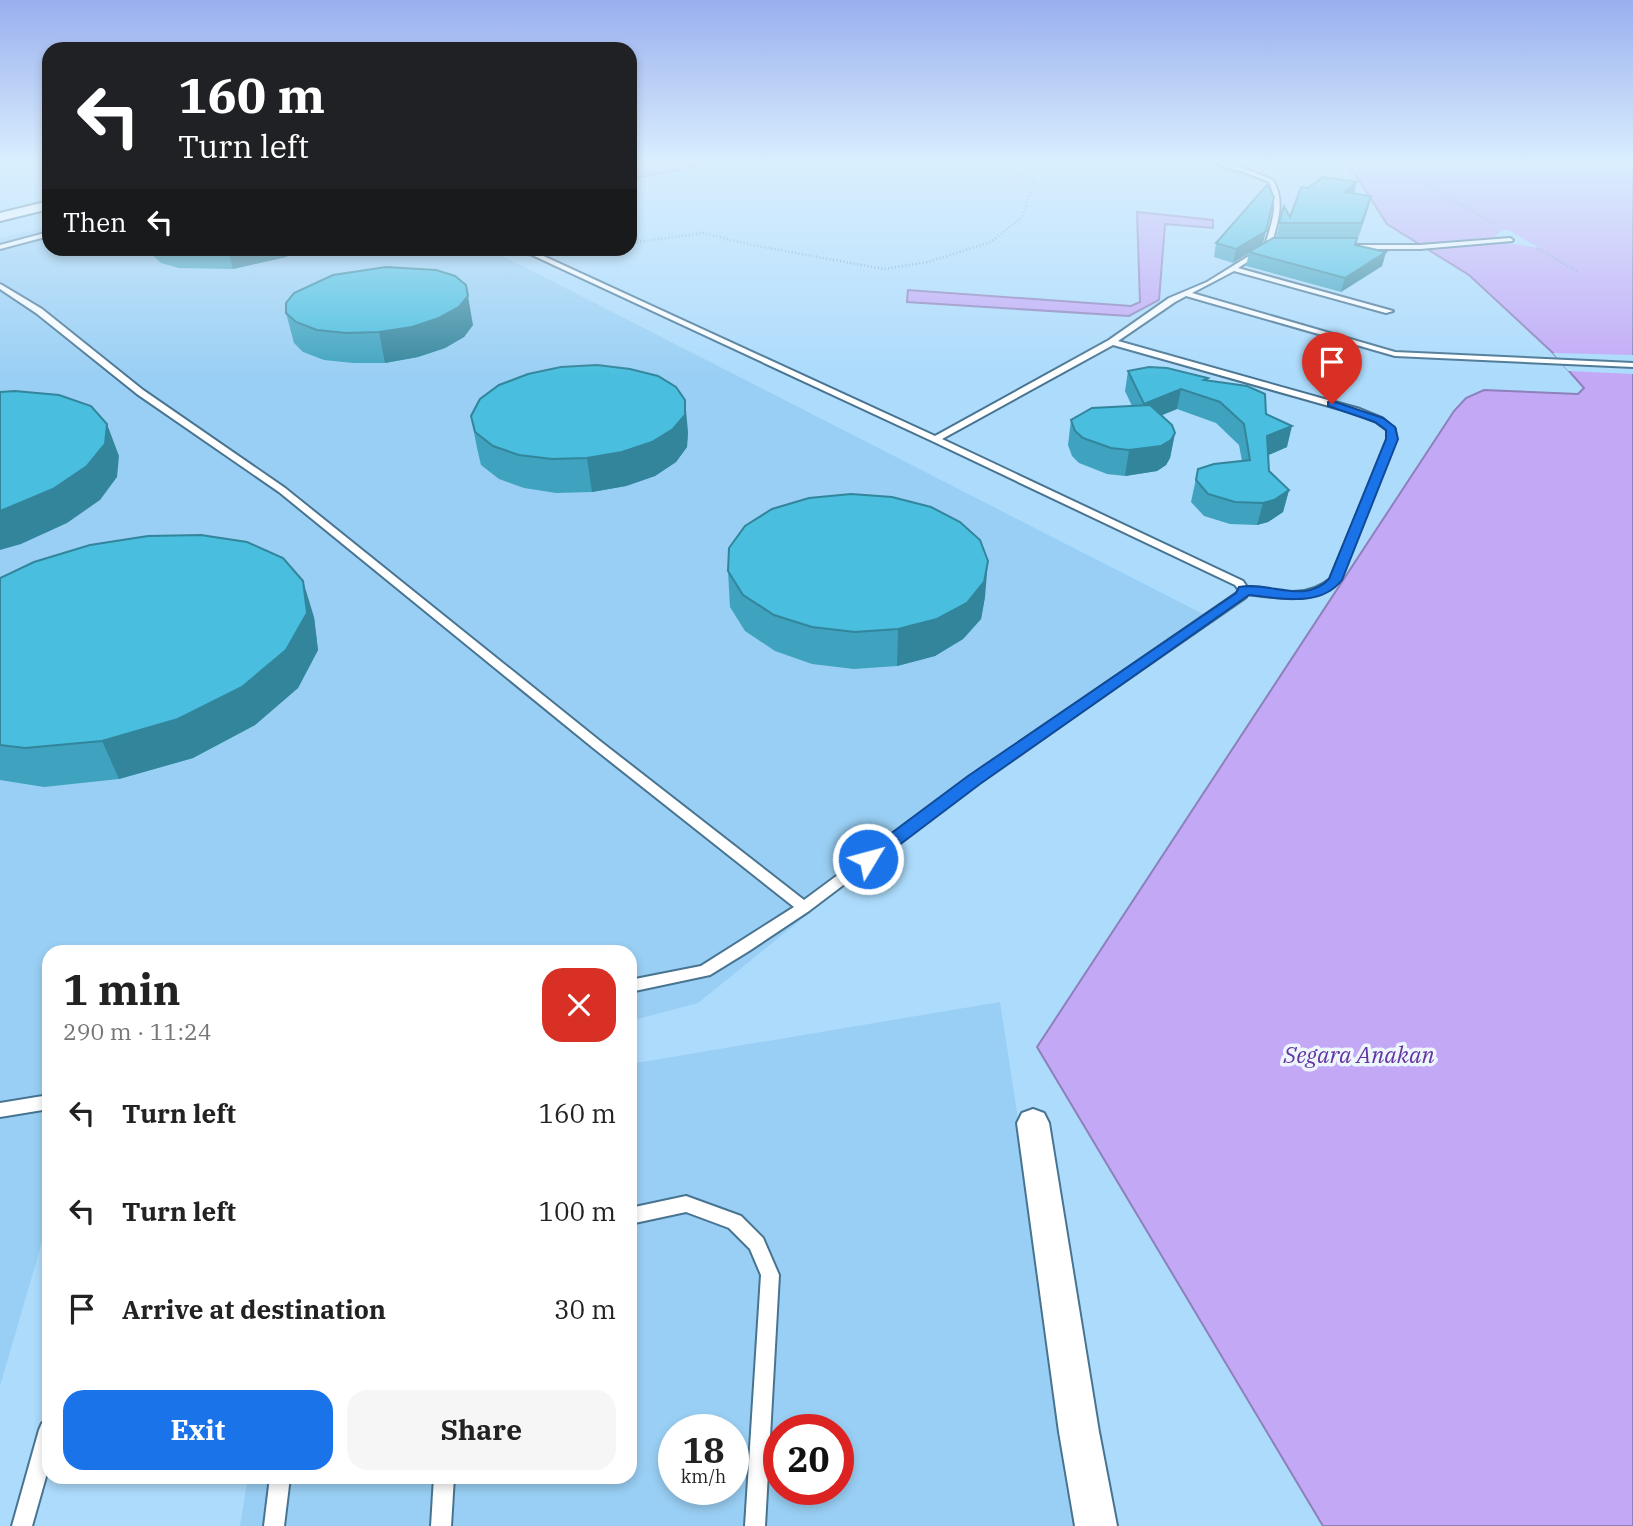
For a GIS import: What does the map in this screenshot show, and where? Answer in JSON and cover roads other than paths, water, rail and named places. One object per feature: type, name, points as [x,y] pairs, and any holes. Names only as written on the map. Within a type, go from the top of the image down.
[{"type":"street","points":[[1033,1123],[1096,1526]]},
{"type":"lane","points":[[1268,247],[1272,234]]},
{"type":"lane","points":[[0,247],[42,236]]},
{"type":"lane","points":[[1337,247],[1420,247],[1510,240]]},
{"type":"lane","points":[[935,439],[1112,342],[1186,293],[1234,269],[1268,247],[1282,247]]},
{"type":"lane","points":[[537,256],[935,439],[1239,583],[1244,590],[1300,596],[1325,591],[1335,580],[1392,439],[1391,429],[1379,420],[1357,411],[1112,342]]},
{"type":"lane","points":[[1234,269],[1389,311]]},
{"type":"lane","points":[[0,286],[38,312],[140,392],[282,490],[596,744],[804,907]]},
{"type":"lane","points":[[1186,293],[1395,354],[1633,365]]},
{"type":"lane","points":[[637,985],[705,971],[804,907],[974,780],[1242,595],[1244,590]]},
{"type":"lane","points":[[0,1110],[42,1103]]},
{"type":"lane","points":[[637,1214],[686,1204],[735,1222],[757,1244],[770,1275],[755,1526]]},
{"type":"lane","points":[[22,1526],[42,1455]]},
{"type":"lane","points":[[274,1526],[279,1484]]},
{"type":"lane","points":[[441,1526],[444,1484]]},
{"type":"water","points":[[1138,234],[1164,234],[1159,300],[1129,316],[907,302],[908,290],[1131,306],[1140,302]]},
{"type":"water","name":"Segara Anakan","points":[[1403,234],[1633,234],[1633,1526],[1323,1526],[1037,1047],[1454,411],[1466,398],[1484,390],[1578,394],[1584,388],[1553,353],[1469,275]]}]
